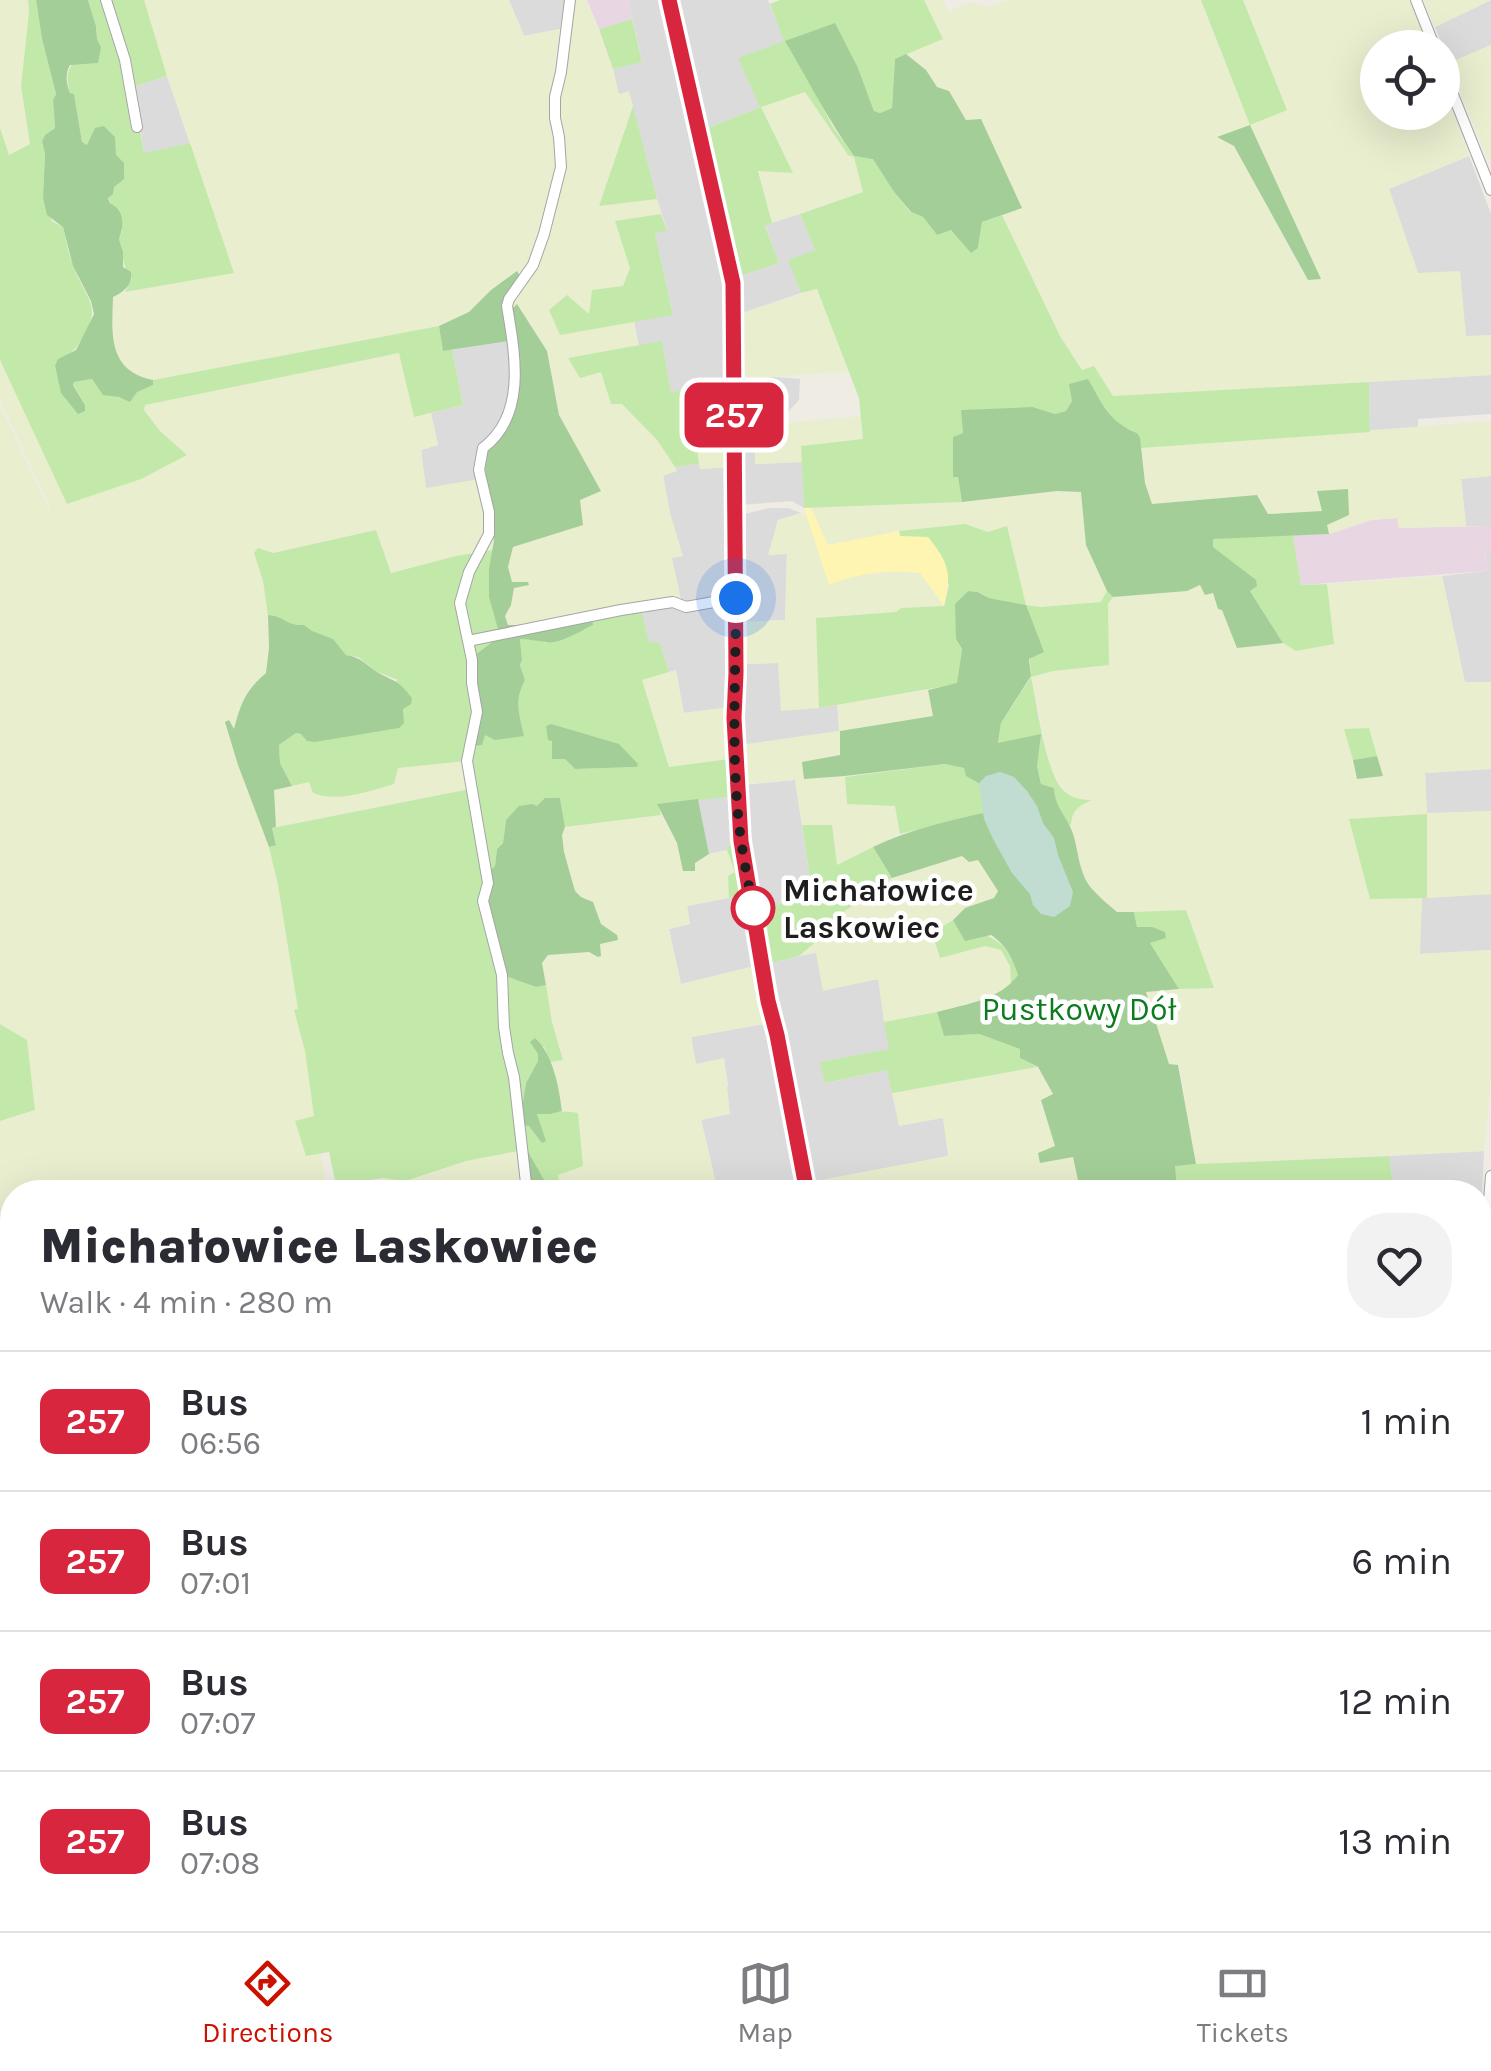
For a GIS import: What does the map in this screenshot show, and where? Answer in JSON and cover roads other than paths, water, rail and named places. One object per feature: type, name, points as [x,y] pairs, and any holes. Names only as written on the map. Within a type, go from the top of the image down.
[{"type":"street","points":[[106,0],[125,60],[137,127]]},
{"type":"street","points":[[526,1180],[514,1076],[504,1027],[502,976],[483,901],[488,883],[467,761],[477,712],[460,603],[469,572],[489,534],[489,512],[479,470],[483,448],[498,436],[511,410],[514,393],[514,357],[506,306],[533,265],[561,167],[555,97],[570,0]]},
{"type":"street","points":[[669,0],[733,283],[734,718],[739,824],[768,1001],[805,1180]]},
{"type":"street","points":[[1416,0],[1428,30]]},
{"type":"street","points":[[1460,107],[1487,168],[1491,190]]},
{"type":"street","points":[[468,641],[666,602],[686,606],[736,598]]},
{"type":"place","name":"Michałowice Laskowiec","points":[[753,908]]},
{"type":"park label","name":"Pustkowy Dół","points":[[1079,1009]]}]
